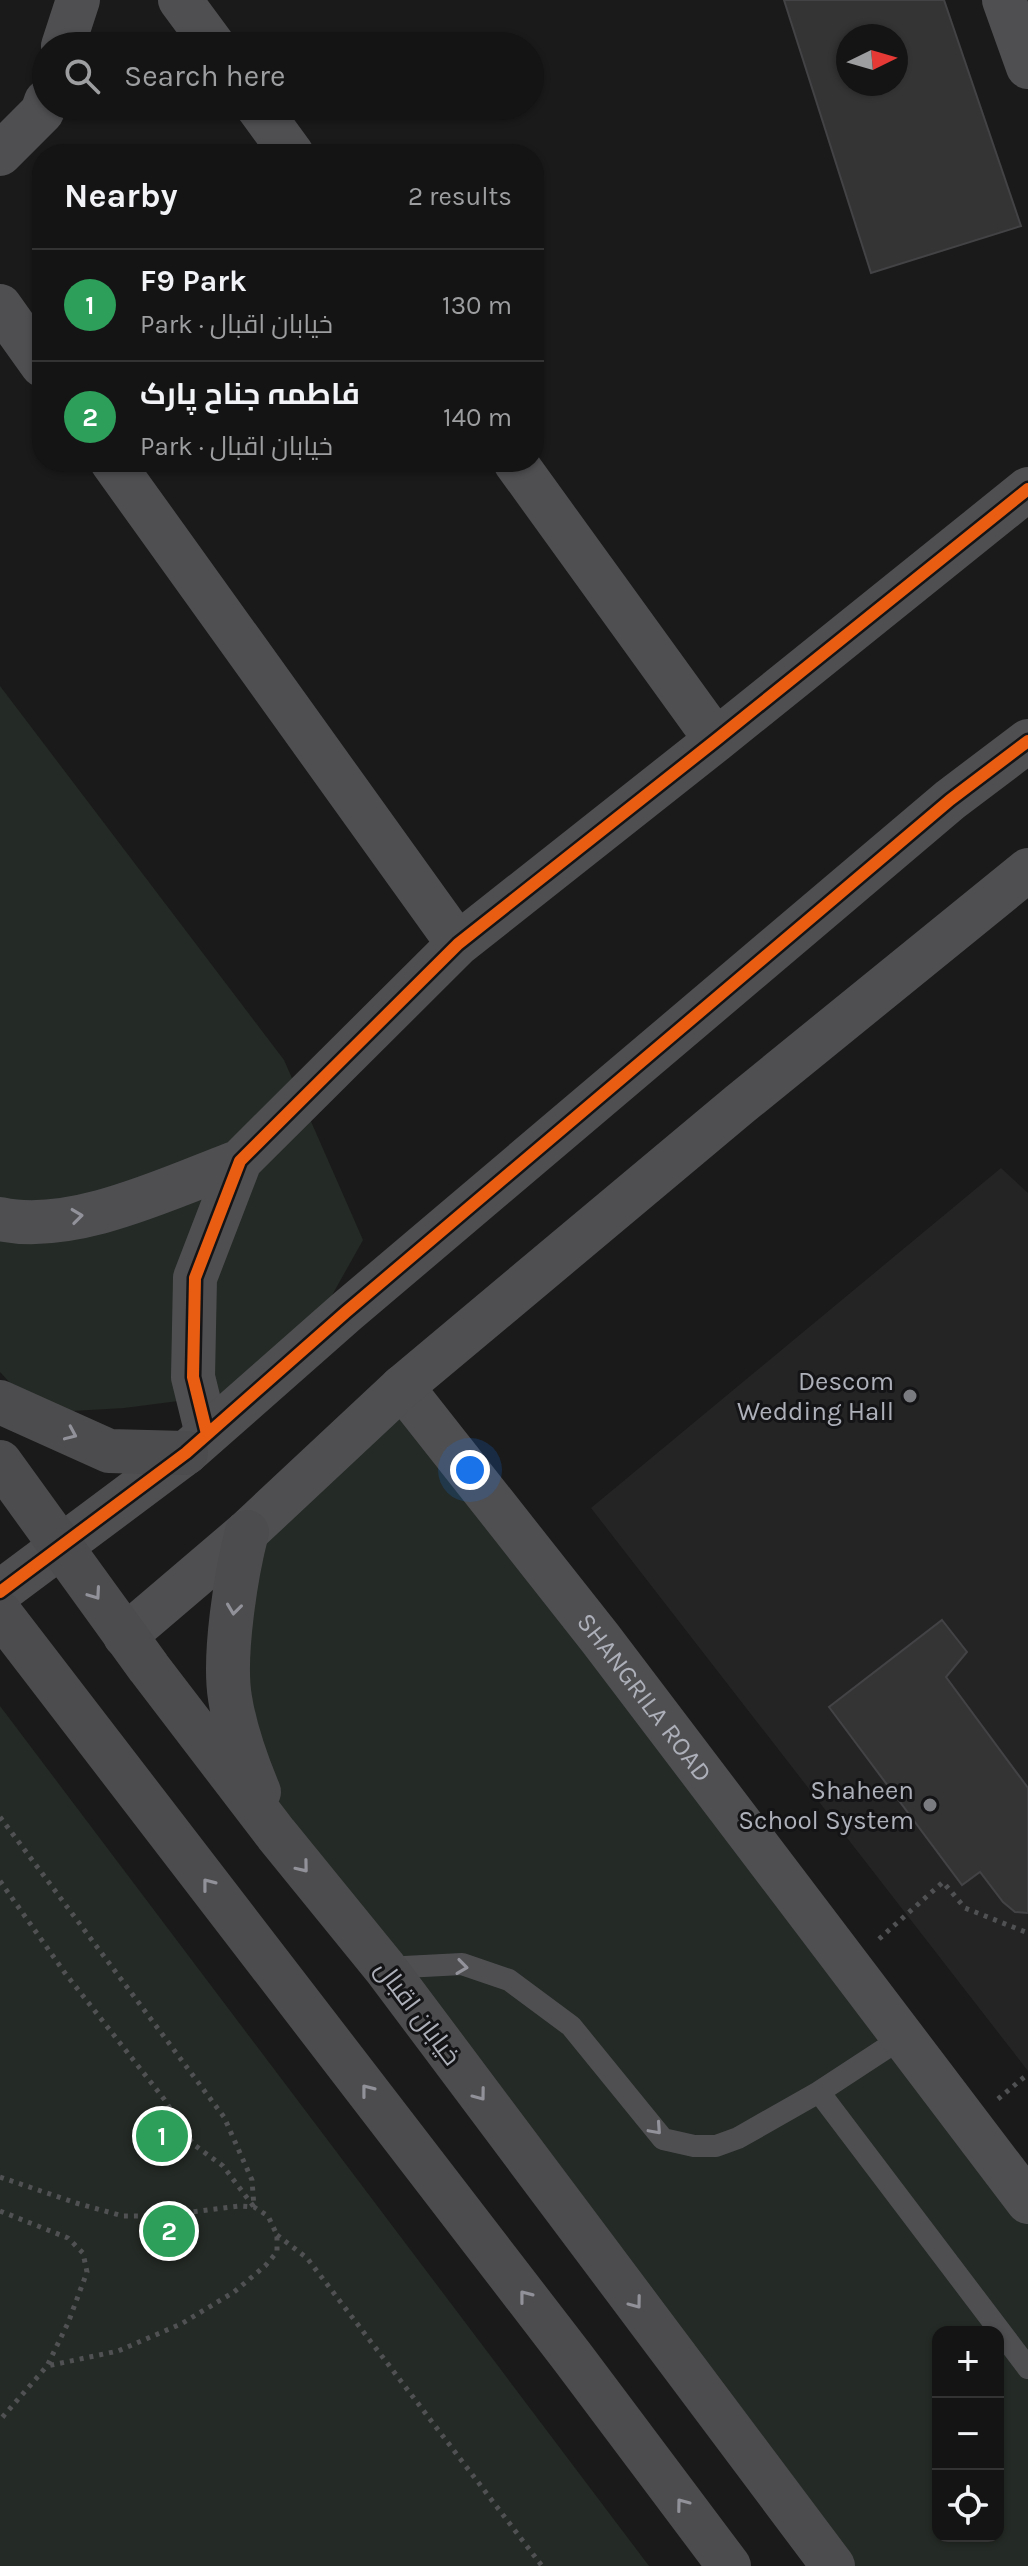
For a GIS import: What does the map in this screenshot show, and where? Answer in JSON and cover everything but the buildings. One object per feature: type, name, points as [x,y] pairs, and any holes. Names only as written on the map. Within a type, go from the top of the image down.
[{"type":"main road","points":[[0,1402],[109,1451],[196,1444]]},
{"type":"main road","name":"خیابان اقبال","points":[[0,1462],[125,1636],[276,1834],[385,1968],[833,2566]]},
{"type":"main road","points":[[247,1532],[229,1654],[229,1696],[245,1758],[276,1834]]},
{"type":"main road","points":[[0,1613],[573,2358],[729,2566]]},
{"type":"street","points":[[68,32],[78,0]]},
{"type":"street","points":[[180,0],[204,32]]},
{"type":"street","points":[[1004,0],[1028,67]]},
{"type":"street","points":[[0,154],[34,120]]},
{"type":"street","points":[[267,120],[285,144]]},
{"type":"street","points":[[0,306],[32,351]]},
{"type":"street","points":[[119,472],[458,944]]},
{"type":"street","points":[[522,472],[716,740]]},
{"type":"street","points":[[196,1444],[193,1377],[195,1278],[240,1161],[458,944],[1028,489]]},
{"type":"street","points":[[0,1592],[196,1444],[346,1312],[938,810],[1028,741]]},
{"type":"street","points":[[125,1636],[247,1532],[402,1387],[740,1104],[1028,870]]},
{"type":"street","points":[[0,1219],[21,1223],[101,1213],[240,1161]]},
{"type":"street","name":"SHANGRILA ROAD","points":[[402,1387],[600,1638],[1028,2202]]},
{"type":"lane","points":[[385,1968],[462,1964],[509,1980],[571,2026],[663,2139],[694,2146],[716,2146],[738,2138],[819,2092],[903,2037]]},
{"type":"lane","points":[[819,2092],[1028,2368]]},
{"type":"path","points":[[0,1817],[224,2117],[252,2180],[254,2207]]},
{"type":"path","points":[[0,1881],[65,1973],[164,2099],[193,2144],[223,2166],[254,2207],[268,2216],[277,2235],[277,2252],[265,2266],[234,2292],[181,2324],[118,2351],[47,2366]]},
{"type":"path","points":[[849,1967],[943,1882],[965,1908],[1028,1933]]},
{"type":"path","points":[[0,2177],[123,2216],[161,2216],[239,2206],[254,2207]]},
{"type":"path","points":[[0,2211],[68,2238],[83,2253],[87,2272],[68,2323],[47,2366],[0,2420]]},
{"type":"path","points":[[277,2235],[307,2258],[542,2566]]},
{"type":"shaded area","points":[[0,686],[284,1060],[363,1240],[280,1388],[124,1408],[38,1413],[0,1372]]},
{"type":"shaded area","points":[[1001,1168],[1028,1193],[1028,2071],[591,1508]]},
{"type":"shaded area","points":[[402,1387],[1028,2207],[1028,2566],[833,2566],[276,1834],[229,1654],[241,1557]]},
{"type":"shaded area","points":[[0,1706],[649,2566],[0,2566]]},
{"type":"cycle path","points":[[207,1434],[193,1377],[195,1278],[240,1161],[458,944],[1028,489]]},
{"type":"cycle path","points":[[0,1592],[186,1453],[346,1312],[950,800],[1028,741]]},
{"type":"place","name":"Descom Wedding Hall","points":[[910,1396]]},
{"type":"place","name":"Shaheen School System","points":[[930,1805]]},
{"type":"place","name":"F9 Park","points":[[162,2136]]},
{"type":"place","name":"فاطمہ جناح پارک","points":[[169,2231]]}]
